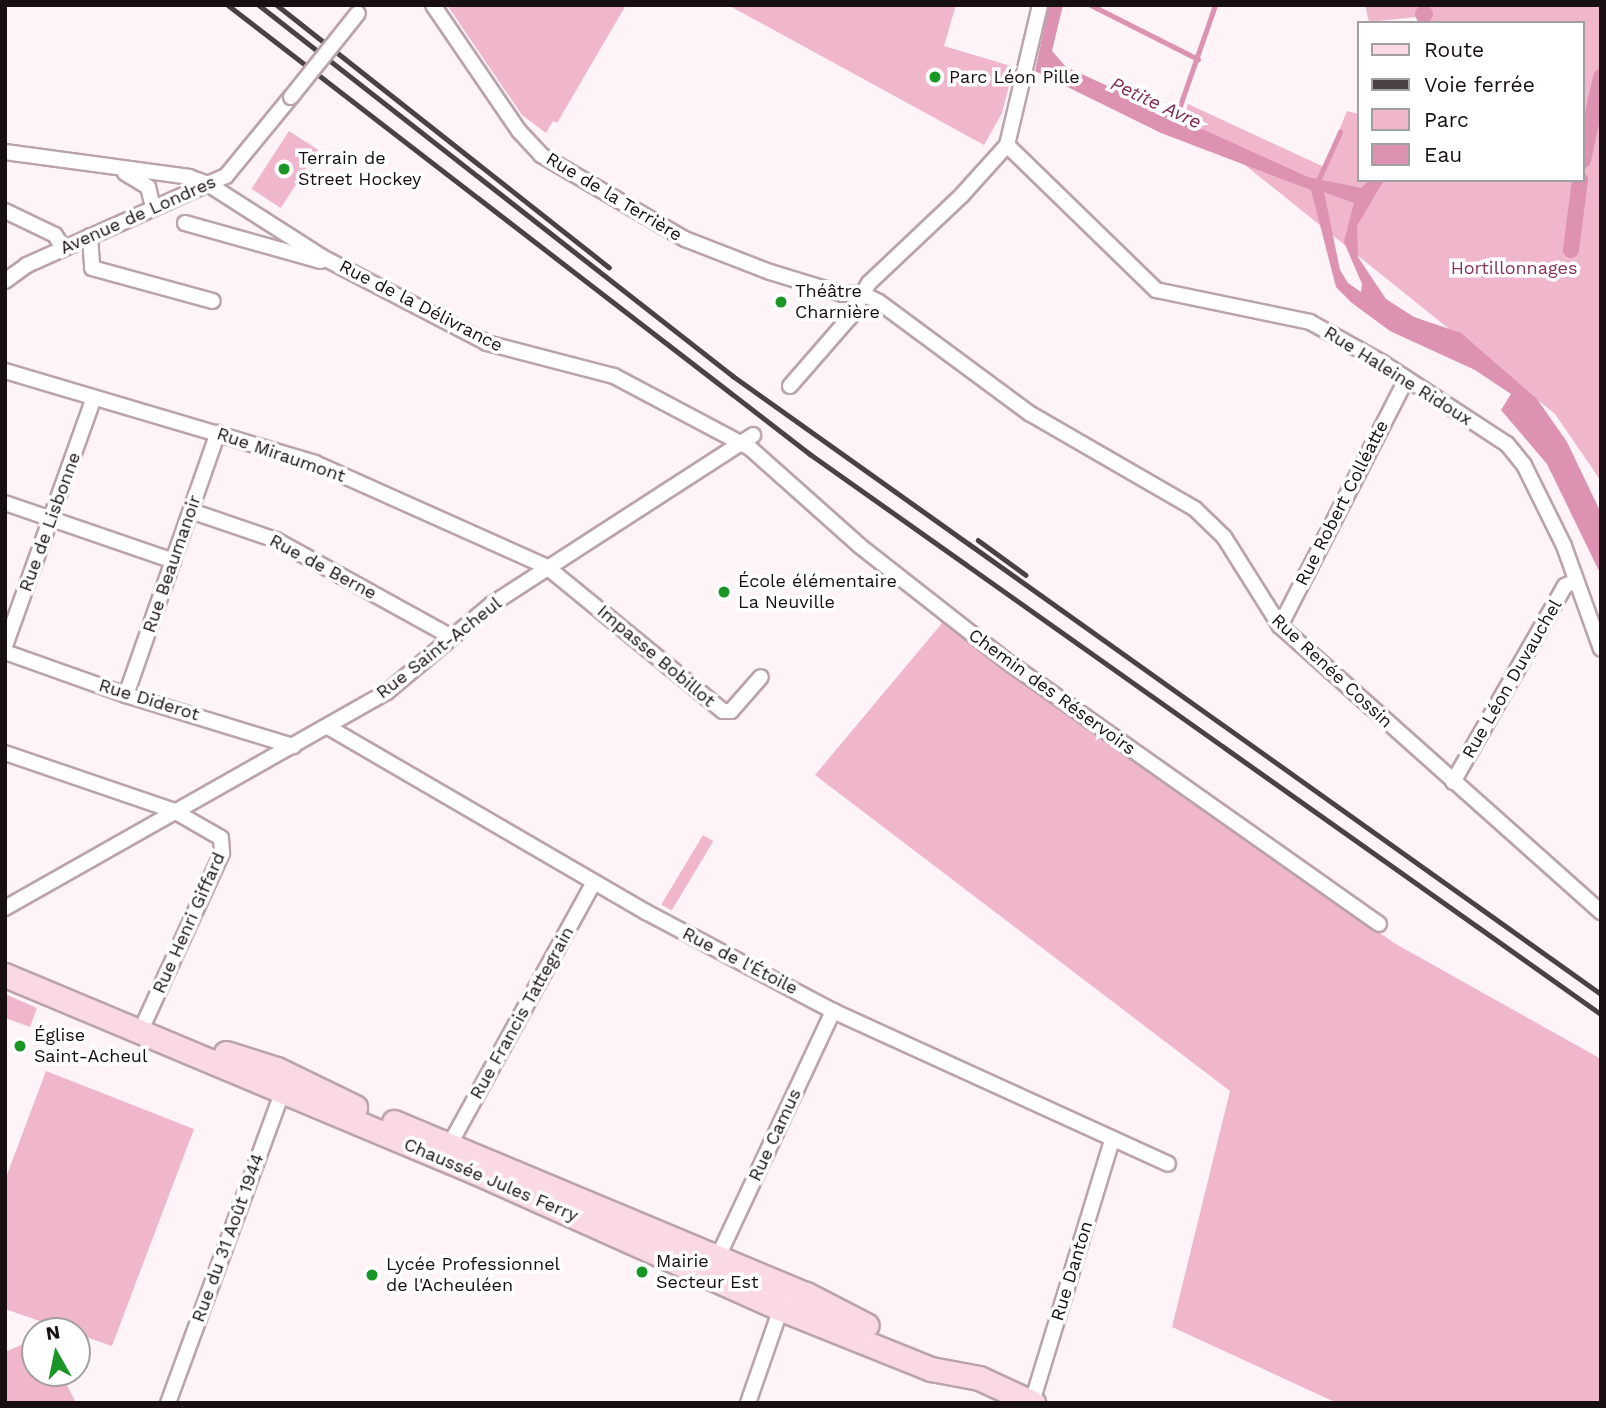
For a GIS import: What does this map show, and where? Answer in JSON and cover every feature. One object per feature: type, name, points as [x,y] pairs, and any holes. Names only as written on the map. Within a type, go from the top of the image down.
[{"type":"main road","points":[[5,959],[286,1083]]},
{"type":"main road","name":"Chaussée Jules Ferry","points":[[5,975],[286,1083],[784,1298],[931,1368],[979,1378],[1032,1402]]},
{"type":"main road","name":"Chaussée Jules Ferry","points":[[286,1083],[334,1098],[450,1144],[717,1259],[784,1298]]},
{"type":"street","name":"Rue de la Terrière","points":[[433,5],[519,131],[541,155],[685,239],[781,276],[842,294],[861,293]]},
{"type":"street","points":[[790,386],[850,317],[861,293],[1007,145],[1041,5]]},
{"type":"street","name":"Avenue de Londres","points":[[5,281],[63,248],[208,184],[239,164],[362,9]]},
{"type":"street","name":"Rue Haleine Ridoux","points":[[1007,145],[1029,163],[1156,290],[1310,323],[1507,444],[1538,491],[1572,564],[1575,581],[1601,649]]},
{"type":"street","name":"Rue de la Délivrance","points":[[5,152],[208,184],[322,257],[487,343],[614,376],[738,442]]},
{"type":"street","name":"Rue de la Délivrance","points":[[107,167],[139,178],[148,187],[153,207]]},
{"type":"street","points":[[5,211],[55,235],[63,248]]},
{"type":"street","points":[[185,223],[321,262],[322,257]]},
{"type":"street","points":[[90,236],[92,268],[213,301]]},
{"type":"street","name":"Rue Renée Cossin","points":[[861,293],[963,361],[1029,413],[1202,514],[1224,537],[1280,626],[1601,912]]},
{"type":"street","name":"Rue Miraumont","points":[[5,371],[315,463],[547,567]]},
{"type":"street","name":"Rue Robert Colléatte","points":[[1280,626],[1406,380]]},
{"type":"street","name":"Rue de Lisbonne","points":[[5,646],[94,398]]},
{"type":"street","name":"Rue Beaumanoir","points":[[126,695],[218,433]]},
{"type":"street","name":"Rue Saint-Acheul","points":[[5,908],[387,692],[450,636],[547,567],[738,442],[753,435]]},
{"type":"street","name":"Chemin des Réservoirs","points":[[738,442],[860,546],[1013,664],[1379,924]]},
{"type":"street","points":[[5,503],[173,561]]},
{"type":"street","name":"Rue de Berne","points":[[191,511],[276,540],[450,636]]},
{"type":"street","name":"Impasse Bobillot","points":[[547,567],[723,711],[731,711],[761,677]]},
{"type":"street","name":"Rue Léon Duvauchel","points":[[1454,782],[1565,586],[1575,581]]},
{"type":"street","name":"Rue Diderot","points":[[5,652],[126,695],[293,746]]},
{"type":"street","name":"Rue de l'Étoile","points":[[328,727],[594,882],[833,1010],[1168,1164]]},
{"type":"street","points":[[5,753],[174,811]]},
{"type":"street","name":"Rue Henri Giffard","points":[[146,1019],[224,843],[216,832],[174,811]]},
{"type":"street","name":"Rue Francis Tattegrain","points":[[450,1144],[594,882]]},
{"type":"street","name":"Rue Camus","points":[[717,1259],[833,1010]]},
{"type":"street","name":"Rue du 31 Août 1944","points":[[168,1403],[286,1083]]},
{"type":"street","name":"Rue Danton","points":[[1032,1402],[1112,1140]]},
{"type":"street","points":[[748,1403],[784,1298]]},
{"type":"green space","points":[[447,5],[626,5],[557,123],[553,121],[546,133],[522,115]]},
{"type":"green space","name":"Parc Léon Pille","points":[[728,5],[956,5],[944,46],[1014,67],[1002,113],[984,145]]},
{"type":"green space","name":"Hortillonnages","points":[[1365,5],[1601,5],[1601,481],[1555,414],[1184,116],[1188,104],[1324,167],[1347,111],[1358,114],[1358,182],[1585,182],[1585,21],[1417,21],[1417,17],[1369,21]]},
{"type":"green space","name":"Terrain de Street Hockey","points":[[289,131],[318,150],[281,208],[251,189]]},
{"type":"green space","points":[[943,622],[1394,943],[1601,1059],[1601,1403],[1337,1403],[1172,1327],[1230,1091],[815,775]]},
{"type":"green space","points":[[703,835],[713,841],[672,911],[661,904]]},
{"type":"green space","points":[[5,994],[37,1008],[30,1027],[5,1018]]},
{"type":"green space","points":[[46,1071],[194,1129],[112,1346],[91,1339],[91,1317],[28,1317],[5,1309],[5,1180]]},
{"type":"green space","points":[[21,1345],[21,1387],[68,1387],[75,1401],[5,1403],[5,1352]]},
{"type":"water","points":[[1049,5],[1063,5],[1052,51],[1066,67],[1308,177],[1361,188],[1368,182],[1383,182],[1357,226],[1358,257],[1386,299],[1414,317],[1461,333],[1537,399],[1567,442],[1601,513],[1601,575],[1547,464],[1501,410],[1511,394],[1475,370],[1390,331],[1352,303],[1336,287],[1311,190],[1161,133],[1035,71]],"holes":[[[1324,192],[1354,203],[1344,242],[1362,284],[1361,292],[1348,283],[1340,270]]]},
{"type":"water","points":[[1424,5],[1432,11],[1428,21],[1420,21],[1415,14],[1418,8]]},
{"type":"waterway","points":[[1091,5],[1198,59]]},
{"type":"waterway","name":"Petite Avre","points":[[1174,123],[1215,5]]},
{"type":"waterway","points":[[1585,151],[1601,77]]},
{"type":"waterway","points":[[1317,183],[1340,132]]},
{"type":"waterway","points":[[1571,250],[1580,182]]},
{"type":"railway","points":[[228,5],[810,454],[1601,1014]]},
{"type":"railway","points":[[259,5],[733,376],[1601,994]]},
{"type":"railway","points":[[277,5],[609,267]]},
{"type":"railway","points":[[978,540],[1026,575]]},
{"type":"place","name":"Parc Léon Pille","points":[[935,77]]},
{"type":"place","name":"Terrain de Street Hockey","points":[[284,169]]},
{"type":"place","name":"Théâtre Charnière","points":[[781,302]]},
{"type":"place","name":"École élémentaire La Neuville","points":[[724,592]]},
{"type":"place","name":"Église Saint-Acheul","points":[[20,1046]]},
{"type":"place","name":"Mairie Secteur Est","points":[[642,1272]]},
{"type":"place","name":"Lycée Professionnel de l'Acheuléen","points":[[372,1275]]}]
